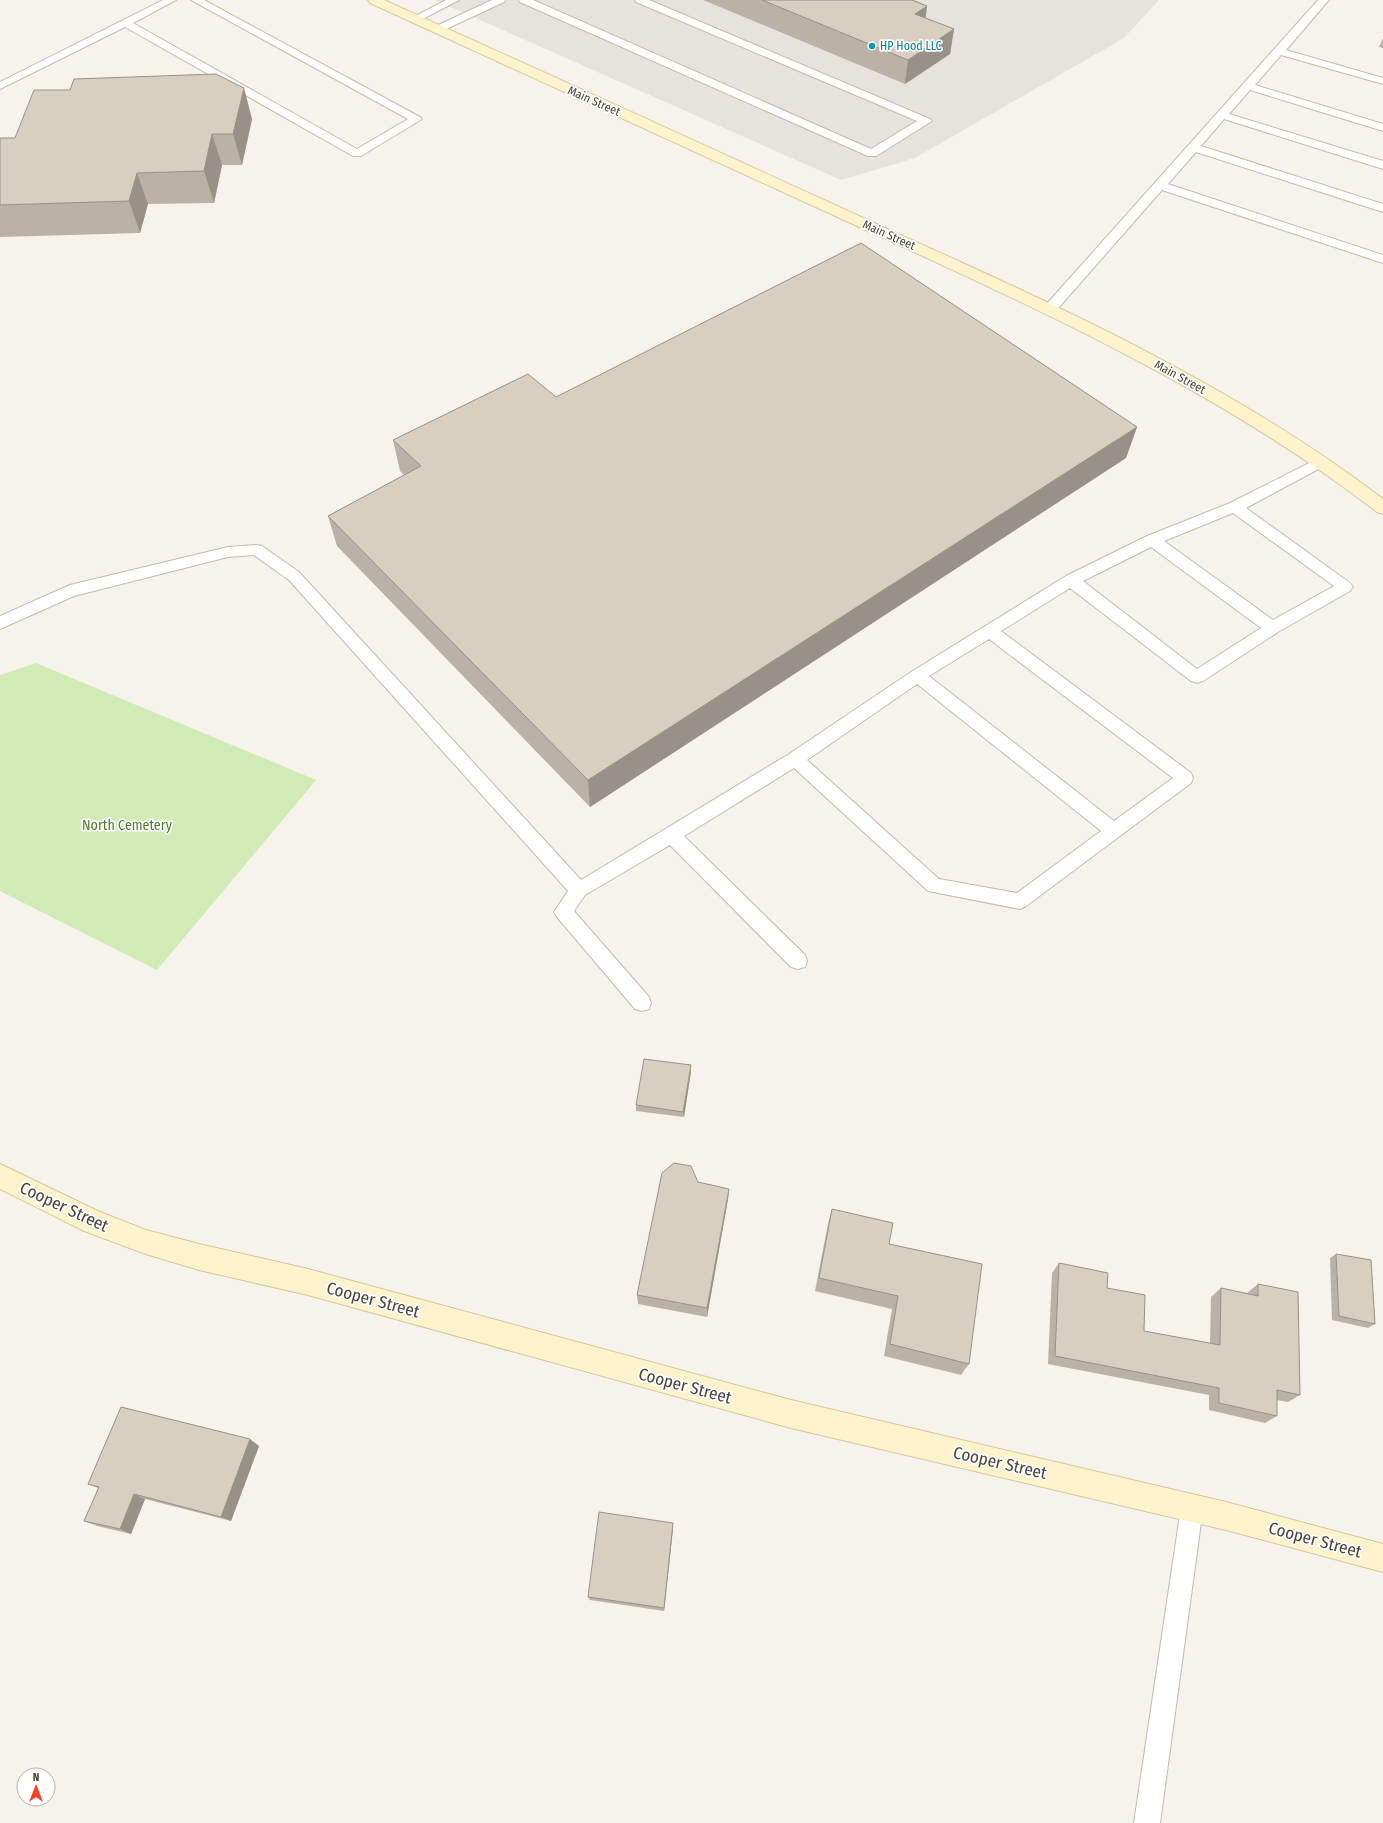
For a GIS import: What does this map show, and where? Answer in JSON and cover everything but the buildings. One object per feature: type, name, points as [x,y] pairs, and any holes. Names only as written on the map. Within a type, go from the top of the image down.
[{"type":"main road","name":"Main Street","points":[[374,0],[937,257],[1049,310],[1196,386],[1249,416],[1321,462],[1383,508]]},
{"type":"main road","name":"Cooper Street","points":[[0,1176],[93,1222],[146,1242],[199,1258],[308,1282],[791,1414],[1192,1508],[1383,1558]]},
{"type":"lane","points":[[0,86],[171,0]]},
{"type":"lane","points":[[125,23],[356,154],[416,119],[196,0]]},
{"type":"lane","points":[[415,19],[454,0]]},
{"type":"lane","points":[[438,29],[500,0]]},
{"type":"lane","points":[[524,0],[872,154],[926,121],[640,0]]},
{"type":"lane","points":[[1049,310],[1324,0]]},
{"type":"lane","points":[[1279,51],[1383,81]]},
{"type":"lane","points":[[1248,86],[1383,128]]},
{"type":"lane","points":[[1222,114],[1383,165]]},
{"type":"lane","points":[[1193,147],[1383,208]]},
{"type":"lane","points":[[1160,185],[1383,259]]},
{"type":"lane","points":[[642,1003],[563,912],[579,890],[795,759],[917,676],[1071,580],[1152,540],[1235,507],[1321,462]]},
{"type":"lane","points":[[1071,580],[1197,677],[1272,628],[1345,587],[1235,507]]},
{"type":"lane","points":[[1152,540],[1272,628]]},
{"type":"lane","points":[[0,623],[70,591],[228,552],[257,550],[294,576],[579,890]]},
{"type":"lane","points":[[795,759],[934,886],[1020,901],[1185,778],[989,631]]},
{"type":"lane","points":[[917,676],[1114,831]]},
{"type":"lane","points":[[672,835],[798,961]]},
{"type":"lane","points":[[1147,1823],[1192,1508]]},
{"type":"shaded area","points":[[435,0],[1159,0],[1124,38],[915,158],[841,180]]},
{"type":"green space","name":"North Cemetery","points":[[36,663],[316,780],[157,970],[0,891],[0,675]]},
{"type":"place","name":"HP Hood LLC","points":[[872,46]]}]
